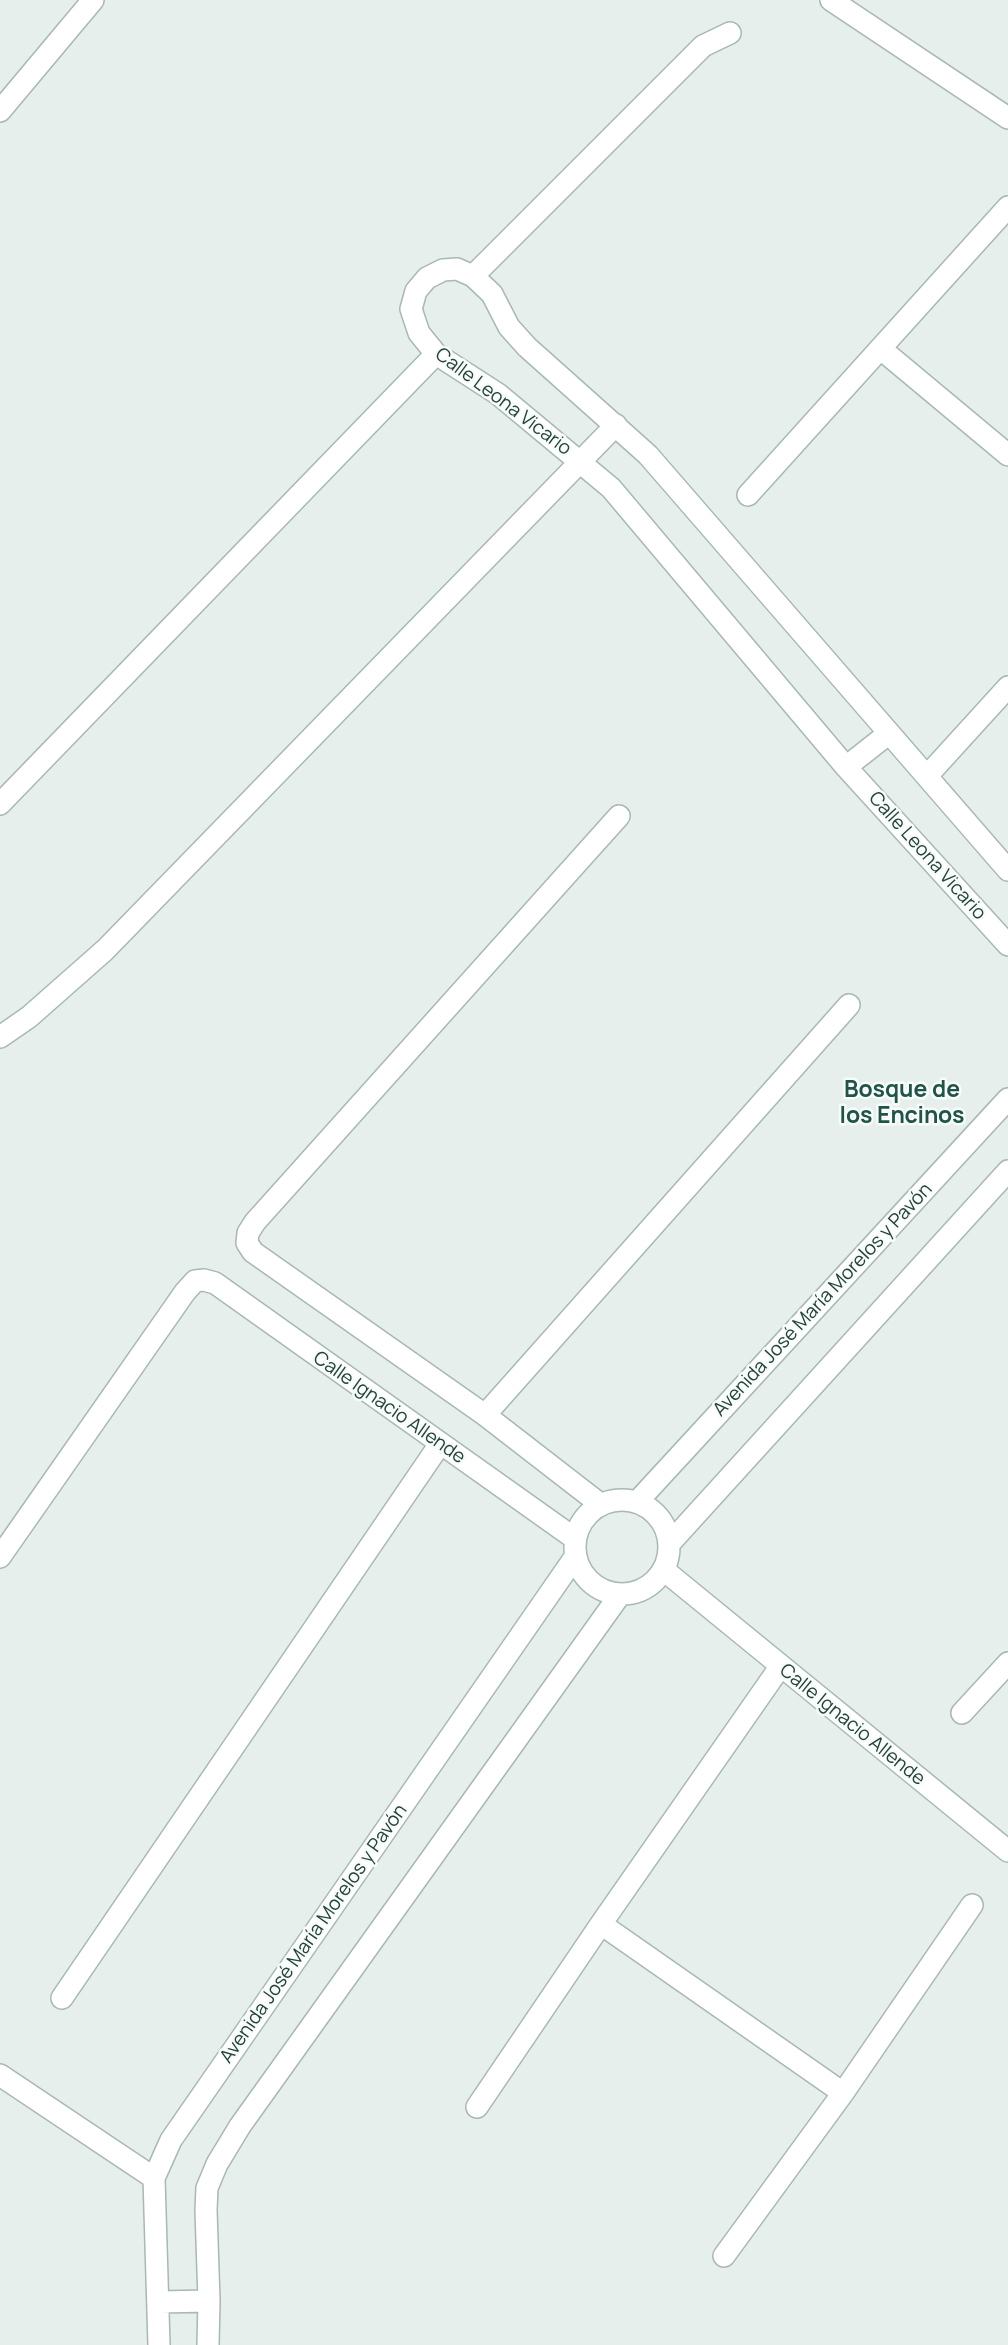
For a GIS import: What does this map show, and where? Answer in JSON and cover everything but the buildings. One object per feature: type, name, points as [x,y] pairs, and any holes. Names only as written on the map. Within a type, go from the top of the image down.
[{"type":"street","points":[[0,111],[93,0]]},
{"type":"street","points":[[831,0],[1008,118]]},
{"type":"street","points":[[730,33],[703,46],[473,276],[492,294],[509,327],[527,347],[648,455],[1008,870]]},
{"type":"street","points":[[748,495],[1008,207]]},
{"type":"street","name":"Calle Leona Vicario","points":[[473,276],[457,269],[443,270],[427,278],[416,290],[411,309],[419,333],[436,354],[498,394],[611,488],[846,768],[1008,945]]},
{"type":"street","points":[[881,349],[1008,455]]},
{"type":"street","points":[[0,804],[436,354]]},
{"type":"street","points":[[0,1037],[29,1017],[105,950],[616,425]]},
{"type":"street","points":[[927,776],[1008,687]]},
{"type":"street","points":[[846,768],[888,734]]},
{"type":"street","points":[[600,1504],[485,1415],[253,1252],[247,1243],[248,1233],[255,1222],[619,816]]},
{"type":"street","points":[[485,1415],[849,1005]]},
{"type":"street","name":"Avenida José María Morelos y Pavón","points":[[637,1502],[1008,1099]]},
{"type":"street","points":[[670,1543],[1008,1171]]},
{"type":"street","name":"Calle Ignacio Allende","points":[[0,1557],[185,1292],[195,1281],[204,1280],[215,1283],[440,1444],[574,1548]]},
{"type":"street","points":[[62,1998],[440,1444]]},
{"type":"street","points":[[618,1499],[637,1502],[660,1518],[670,1543],[665,1571],[646,1590],[619,1596],[599,1590],[583,1576],[574,1548],[583,1518],[600,1504],[618,1499]]},
{"type":"street","name":"Avenida José María Morelos y Pavón","points":[[159,2345],[154,2178],[171,2140],[574,1548]]},
{"type":"street","name":"Calle Ignacio Allende","points":[[665,1571],[1008,1851]]},
{"type":"street","points":[[208,2345],[206,2210],[208,2188],[217,2164],[248,2114],[619,1596]]},
{"type":"street","points":[[962,1713],[1008,1663]]},
{"type":"street","points":[[477,2107],[780,1667]]},
{"type":"street","points":[[724,2256],[843,2093],[972,1905]]},
{"type":"street","points":[[601,1924],[843,2093]]},
{"type":"street","points":[[0,2076],[154,2178]]},
{"type":"street","points":[[159,2302],[209,2301]]},
{"type":"district","name":"Bosque de los Encinos","points":[[902,1104]]}]
